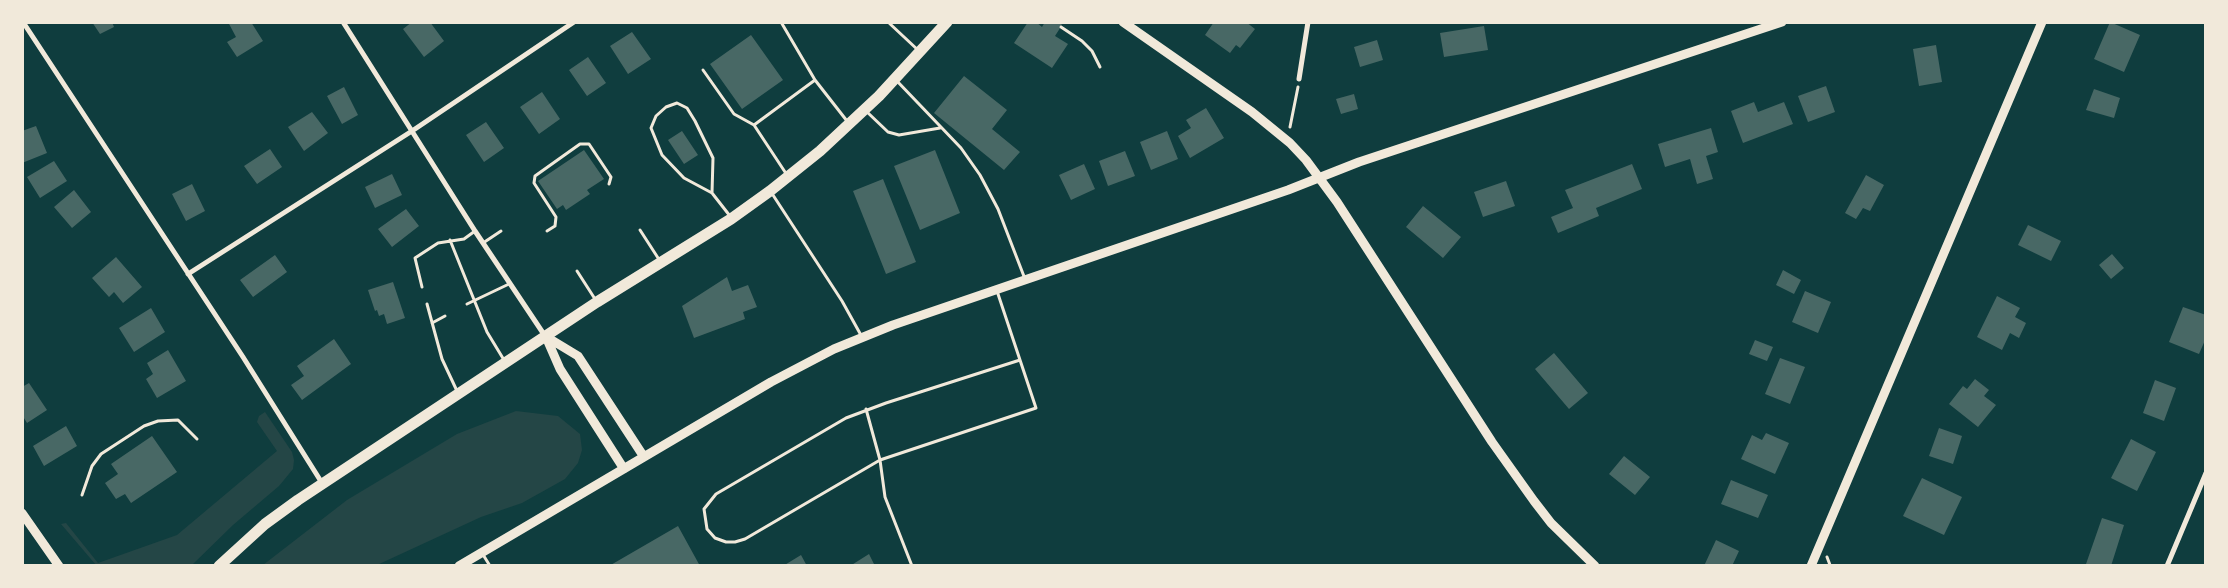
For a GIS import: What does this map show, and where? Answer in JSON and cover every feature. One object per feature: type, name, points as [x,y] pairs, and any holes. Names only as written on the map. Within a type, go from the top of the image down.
[{"type":"main road","points":[[219,566],[265,524],[322,483],[597,302],[732,219],[770,191],[865,110],[921,53],[948,22]]},
{"type":"street","points":[[24,22],[322,483]]},
{"type":"street","points":[[343,22],[475,231],[545,336],[560,369],[624,469]]},
{"type":"street","points":[[188,274],[412,131],[574,22]]},
{"type":"street","points":[[1123,22],[1273,128],[1290,143],[1319,178],[1393,287],[1492,442],[1534,501],[1551,523],[1595,566]]},
{"type":"street","points":[[1299,79],[1308,22]]},
{"type":"street","points":[[459,566],[771,382],[834,349],[996,288],[1319,178],[1359,162],[1782,22]]},
{"type":"street","points":[[1811,566],[2042,22]]},
{"type":"street","points":[[545,336],[578,356],[644,457]]},
{"type":"street","points":[[2167,566],[2206,473]]},
{"type":"street","points":[[22,514],[59,566]]},
{"type":"lane","points":[[781,22],[815,80],[849,124]]},
{"type":"lane","points":[[888,22],[921,53]]},
{"type":"lane","points":[[1061,27],[1082,41],[1092,51],[1100,67]]},
{"type":"lane","points":[[703,70],[734,114],[754,125],[788,177]]},
{"type":"lane","points":[[896,79],[961,148],[980,175],[998,209],[1025,279]]},
{"type":"lane","points":[[754,125],[815,80]]},
{"type":"lane","points":[[712,193],[713,158],[695,121],[687,108],[677,103],[666,107],[656,116],[651,128],[662,155],[684,178],[712,193],[732,219]]},
{"type":"lane","points":[[865,110],[888,132],[900,135],[941,128]]},
{"type":"lane","points":[[547,231],[555,226],[556,217],[534,183],[535,176],[580,144],[589,144],[611,177],[609,184]]},
{"type":"lane","points":[[770,191],[842,301],[863,338]]},
{"type":"lane","points":[[640,230],[660,262]]},
{"type":"lane","points":[[422,287],[415,258],[438,244],[450,240],[464,239],[475,231]]},
{"type":"lane","points":[[483,243],[501,231]]},
{"type":"lane","points":[[450,240],[487,332],[506,362]]},
{"type":"lane","points":[[577,271],[597,302]]},
{"type":"lane","points":[[468,304],[510,283]]},
{"type":"lane","points":[[996,288],[1020,360],[1036,408],[880,460],[745,539],[736,542],[726,542],[715,538],[707,529],[704,509],[716,494],[846,418],[866,409],[1020,360]]},
{"type":"lane","points":[[427,304],[442,359],[459,394]]},
{"type":"lane","points":[[432,323],[445,316]]},
{"type":"lane","points":[[866,409],[880,460],[885,496],[912,566]]},
{"type":"lane","points":[[82,495],[92,466],[101,454],[144,426],[158,421],[178,420],[197,439]]},
{"type":"lane","points":[[482,552],[490,566]]},
{"type":"path","points":[[1290,128],[1299,79]]},
{"type":"shaded area","points":[[516,411],[558,416],[580,434],[582,450],[578,463],[565,479],[522,503],[481,517],[377,565],[263,565],[347,500],[457,434]]},
{"type":"shaded area","points":[[265,412],[292,452],[294,460],[293,469],[279,486],[233,525],[192,565],[96,565],[61,524],[66,523],[98,563],[177,535],[277,451],[257,422],[259,416]]},
{"type":"building","points":[[92,22],[112,22],[114,27],[100,34]]},
{"type":"building","points":[[228,22],[251,22],[263,41],[237,57],[227,42],[236,37]]},
{"type":"building","points":[[412,22],[430,22],[444,41],[424,57],[403,29]]},
{"type":"building","points":[[1028,22],[1036,22],[1042,27],[1045,22],[1059,22],[1062,25],[1055,36],[1068,44],[1052,68],[1014,43]]},
{"type":"building","points":[[1214,22],[1246,22],[1255,29],[1240,48],[1236,45],[1230,53],[1205,35]]},
{"type":"building","points":[[2110,22],[2140,35],[2124,72],[2094,59]]},
{"type":"building","points":[[1484,26],[1488,50],[1444,57],[1440,33]]},
{"type":"building","points":[[632,32],[651,59],[628,74],[610,46]]},
{"type":"building","points":[[751,35],[783,80],[742,109],[710,64]]},
{"type":"building","points":[[1377,40],[1383,60],[1360,67],[1354,47]]},
{"type":"building","points":[[1936,45],[1942,82],[1919,86],[1913,49]]},
{"type":"building","points":[[588,57],[606,83],[587,96],[569,70]]},
{"type":"building","points":[[964,76],[1007,110],[992,129],[1020,152],[1004,170],[934,113]]},
{"type":"building","points":[[1826,86],[1835,112],[1808,122],[1798,96]]},
{"type":"building","points":[[344,87],[358,115],[342,124],[327,96]]},
{"type":"building","points":[[2094,89],[2120,98],[2114,118],[2086,110]]},
{"type":"building","points":[[542,92],[560,119],[539,134],[520,107]]},
{"type":"building","points":[[1354,94],[1358,109],[1341,114],[1336,99]]},
{"type":"building","points":[[1754,102],[1758,112],[1784,102],[1793,124],[1743,143],[1731,111]]},
{"type":"building","points":[[1206,108],[1224,138],[1190,158],[1178,136],[1191,128],[1186,120]]},
{"type":"building","points":[[312,112],[328,133],[304,151],[288,127]]},
{"type":"building","points":[[486,122],[504,148],[484,162],[466,135]]},
{"type":"building","points":[[36,126],[47,153],[22,163],[22,131]]},
{"type":"building","points":[[1711,128],[1718,152],[1706,156],[1713,179],[1697,184],[1690,159],[1665,167],[1658,144]]},
{"type":"building","points":[[682,131],[698,155],[684,164],[668,140]]},
{"type":"building","points":[[1167,131],[1178,159],[1151,170],[1140,142]]},
{"type":"building","points":[[270,149],[282,167],[257,184],[244,166]]},
{"type":"building","points":[[584,150],[604,179],[587,190],[590,194],[566,210],[563,205],[557,209],[538,181]]},
{"type":"building","points":[[935,150],[960,213],[920,230],[894,166]]},
{"type":"building","points":[[1125,151],[1135,176],[1108,186],[1099,161]]},
{"type":"building","points":[[54,161],[67,181],[40,198],[27,177]]},
{"type":"building","points":[[1084,164],[1095,189],[1071,200],[1059,175]]},
{"type":"building","points":[[1632,164],[1642,189],[1596,208],[1599,216],[1558,233],[1551,217],[1573,208],[1565,190]]},
{"type":"building","points":[[392,174],[402,195],[375,208],[365,187]]},
{"type":"building","points":[[1866,175],[1884,185],[1870,211],[1863,208],[1856,219],[1845,213]]},
{"type":"building","points":[[883,179],[916,262],[886,274],[853,191]]},
{"type":"building","points":[[1506,181],[1515,206],[1483,217],[1474,192]]},
{"type":"building","points":[[192,184],[205,211],[186,221],[172,194]]},
{"type":"building","points":[[74,190],[91,212],[72,228],[54,207]]},
{"type":"building","points":[[1423,206],[1461,237],[1443,258],[1406,227]]},
{"type":"building","points":[[406,209],[419,226],[392,247],[378,229]]},
{"type":"building","points":[[2028,225],[2061,241],[2051,261],[2018,245]]},
{"type":"building","points":[[2112,254],[2124,268],[2111,279],[2099,265]]},
{"type":"building","points":[[275,255],[287,272],[253,297],[240,280]]},
{"type":"building","points":[[116,257],[142,287],[123,303],[114,292],[109,297],[92,278]]},
{"type":"building","points":[[1783,270],[1801,280],[1794,294],[1776,285]]},
{"type":"building","points":[[727,277],[732,291],[748,285],[757,307],[743,312],[745,319],[694,338],[682,306]]},
{"type":"building","points":[[393,282],[405,318],[387,324],[384,314],[379,316],[377,310],[375,311],[368,290]]},
{"type":"building","points":[[1805,291],[1831,302],[1818,333],[1792,322]]},
{"type":"building","points":[[1997,296],[2020,308],[2015,317],[2026,323],[2019,338],[2010,333],[2002,350],[1977,337]]},
{"type":"building","points":[[2183,307],[2206,315],[2206,338],[2199,354],[2169,342]]},
{"type":"building","points":[[151,308],[165,332],[134,352],[119,328]]},
{"type":"building","points":[[334,339],[351,364],[302,400],[291,385],[304,376],[297,366]]},
{"type":"building","points":[[1755,340],[1773,347],[1767,361],[1749,354]]},
{"type":"building","points":[[168,350],[186,381],[157,398],[146,379],[153,374],[147,363]]},
{"type":"building","points":[[1554,353],[1588,393],[1569,409],[1535,369]]},
{"type":"building","points":[[1780,358],[1805,367],[1790,404],[1765,394]]},
{"type":"building","points":[[1975,379],[1989,390],[1984,396],[1996,405],[1978,427],[1949,404],[1963,386],[1967,389]]},
{"type":"building","points":[[2155,380],[2176,388],[2164,421],[2143,413]]},
{"type":"building","points":[[29,383],[47,410],[27,423],[22,415],[22,387]]},
{"type":"building","points":[[66,426],[77,446],[44,466],[33,446]]},
{"type":"building","points":[[1939,428],[1962,436],[1953,464],[1929,456]]},
{"type":"building","points":[[1766,433],[1789,443],[1775,474],[1741,459],[1752,435],[1762,440]]},
{"type":"building","points":[[152,436],[177,472],[131,503],[125,494],[116,499],[105,483],[118,474],[111,464]]},
{"type":"building","points":[[2131,439],[2156,452],[2137,491],[2111,478]]},
{"type":"building","points":[[1624,456],[1650,477],[1635,495],[1609,474]]},
{"type":"building","points":[[1922,478],[1962,497],[1944,535],[1903,516]]},
{"type":"building","points":[[1731,480],[1768,495],[1758,518],[1721,504]]},
{"type":"building","points":[[2102,518],[2124,525],[2111,566],[2090,566],[2086,564]]},
{"type":"building","points":[[678,526],[700,566],[609,566]]},
{"type":"building","points":[[1716,540],[1739,551],[1732,566],[1704,566]]},
{"type":"building","points":[[869,554],[875,566],[850,566]]},
{"type":"building","points":[[801,555],[807,566],[783,566]]}]
